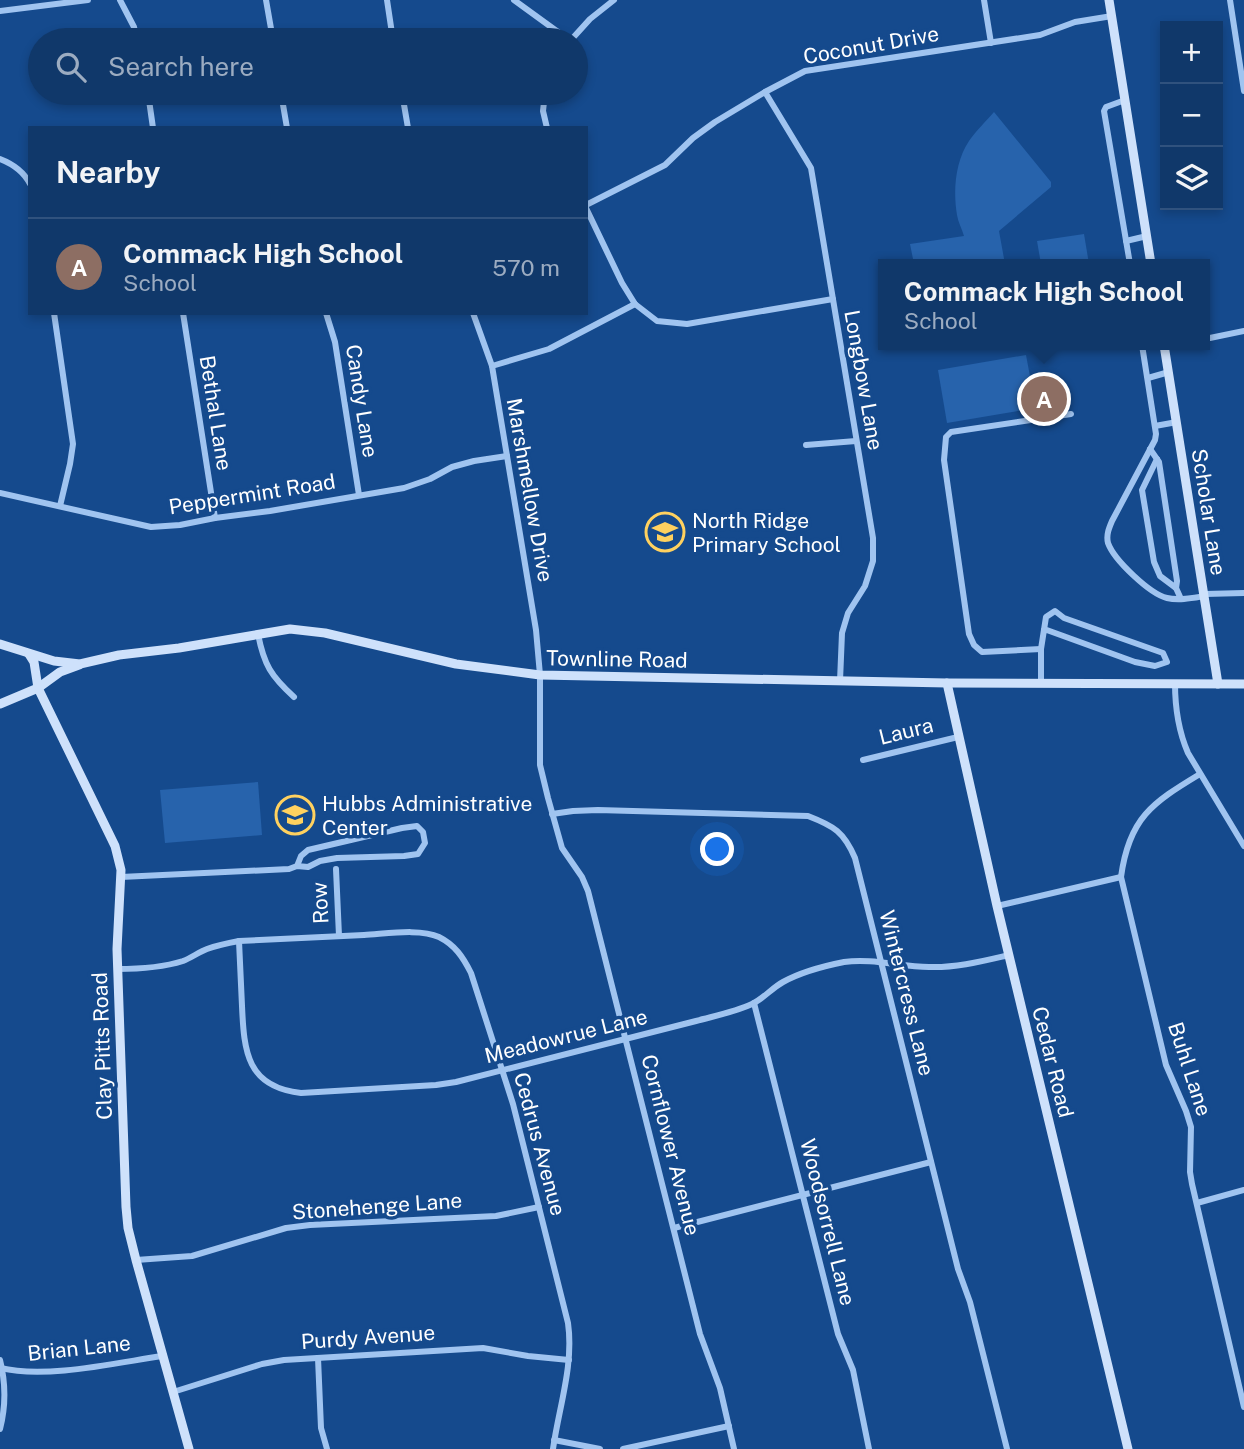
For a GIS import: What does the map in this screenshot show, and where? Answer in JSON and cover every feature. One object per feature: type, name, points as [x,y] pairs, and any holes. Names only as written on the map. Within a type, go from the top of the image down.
[{"type":"street","points":[[0,11],[88,0]]},
{"type":"street","points":[[120,0],[134,28]]},
{"type":"street","points":[[266,0],[271,28]]},
{"type":"street","points":[[387,0],[391,28]]},
{"type":"street","points":[[514,0],[553,28]]},
{"type":"street","points":[[581,28],[614,0]]},
{"type":"street","points":[[984,0],[991,43]]},
{"type":"street","points":[[1109,0],[1151,259]]},
{"type":"street","points":[[1230,0],[1244,91]]},
{"type":"street","name":"Coconut Drive","points":[[588,205],[665,165],[693,138],[715,122],[805,71],[1040,35],[1075,22],[1112,16]]},
{"type":"street","name":"Longbow Lane","points":[[765,92],[811,169],[873,538],[873,561],[865,586],[849,613],[842,633],[840,681]]},
{"type":"street","points":[[1125,100],[1106,107],[1104,111],[1129,259]]},
{"type":"street","points":[[150,105],[153,126]]},
{"type":"street","points":[[283,105],[287,126]]},
{"type":"street","points":[[404,105],[408,126]]},
{"type":"street","points":[[544,105],[547,126]]},
{"type":"street","points":[[0,159],[15,166],[28,179]]},
{"type":"street","points":[[588,210],[622,283],[635,303],[657,321],[687,324],[832,299]]},
{"type":"street","points":[[1126,241],[1147,236]]},
{"type":"street","points":[[492,366],[549,349],[635,303]]},
{"type":"street","points":[[54,315],[73,444],[60,506]]},
{"type":"street","name":"Bethal Lane","points":[[183,315],[215,517]]},
{"type":"street","name":"Candy Lane","points":[[327,315],[335,342],[359,495]]},
{"type":"street","name":"Marshmellow Drive","points":[[474,315],[492,366],[536,630],[540,675],[540,765],[552,814]]},
{"type":"street","points":[[1210,338],[1244,331]]},
{"type":"street","points":[[1143,350],[1156,437],[1112,522],[1107,534],[1108,543],[1126,568],[1165,598],[1244,593]]},
{"type":"street","name":"Scholar Lane","points":[[1167,350],[1218,684]]},
{"type":"street","points":[[1148,378],[1169,372]]},
{"type":"street","points":[[1041,649],[982,652],[974,645],[969,634],[944,460],[946,437],[951,432],[1071,414]]},
{"type":"street","points":[[1155,426],[1177,422]]},
{"type":"street","points":[[806,445],[856,441]]},
{"type":"street","points":[[1150,449],[1159,462],[1178,581],[1176,588]]},
{"type":"street","name":"Peppermint Road","points":[[0,493],[151,527],[180,525],[215,517],[270,511],[404,488],[430,479],[452,467],[507,456]]},
{"type":"street","points":[[1157,459],[1142,490],[1154,562],[1160,576],[1176,588],[1181,599]]},
{"type":"street","points":[[1041,683],[1041,649],[1044,629],[1046,617],[1055,611],[1064,618],[1163,653],[1167,662],[1155,666],[1136,662],[1044,629]]},
{"type":"street","name":"Townline Road","points":[[0,644],[54,661],[80,664],[120,655],[290,629],[325,633],[456,664],[540,675],[947,683],[1244,684]]},
{"type":"street","points":[[258,634],[262,654],[270,671],[294,697]]},
{"type":"street","name":"Clay Pitts Road","points":[[29,654],[34,662],[38,688],[115,846],[121,870],[117,969],[125,1207],[136,1260],[189,1449]]},
{"type":"street","points":[[0,704],[38,688],[61,672],[80,664]]},
{"type":"street","name":"Cedar Road","points":[[947,683],[997,906],[1128,1449]]},
{"type":"street","points":[[1175,683],[1175,705],[1181,737],[1244,846]]},
{"type":"street","name":"Laura","points":[[863,760],[958,737]]},
{"type":"street","name":"Buhl Lane","points":[[1200,774],[1167,794],[1141,819],[1131,834],[1121,877],[1166,1065],[1191,1127],[1190,1172],[1244,1406]]},
{"type":"street","name":"Wintercress Lane","points":[[552,814],[598,810],[808,816],[826,822],[849,843],[1007,1449]]},
{"type":"street","name":"Cornflower Avenue","points":[[552,814],[562,848],[582,877],[588,891],[700,1334],[720,1388],[734,1449]]},
{"type":"street","points":[[121,877],[289,869],[297,866],[308,867],[320,861],[337,858],[418,854],[425,843],[423,832],[417,826],[402,828],[308,850],[297,866]]},
{"type":"street","name":"Row","points":[[336,869],[339,936]]},
{"type":"street","points":[[997,906],[1121,877]]},
{"type":"street","name":"Cedrus Avenue","points":[[117,969],[170,965],[214,947],[239,941],[416,932],[436,936],[451,944],[463,957],[471,973],[513,1104],[568,1323],[569,1360],[553,1449]]},
{"type":"street","name":"Meadowrue Lane","points":[[239,941],[243,1035],[247,1055],[262,1079],[287,1091],[301,1093],[436,1085],[502,1070],[696,1021],[754,1003],[784,981],[845,962],[880,961],[930,967],[953,966],[1009,955]]},
{"type":"street","name":"Woodsorrell Lane","points":[[754,1003],[838,1334],[855,1379],[869,1449]]},
{"type":"street","points":[[674,1228],[932,1162]]},
{"type":"street","points":[[1197,1203],[1244,1190]]},
{"type":"street","name":"Stonehenge Lane","points":[[136,1260],[192,1256],[286,1228],[496,1216],[539,1207]]},
{"type":"street","name":"Purdy Avenue","points":[[173,1392],[262,1364],[284,1360],[483,1348],[569,1360]]},
{"type":"street","name":"Brian Lane","points":[[1,1368],[38,1372],[162,1356]]},
{"type":"street","points":[[317,1358],[321,1428],[327,1449]]},
{"type":"street","points":[[0,1360],[5,1394],[0,1429]]},
{"type":"street","points":[[623,1449],[729,1426]]},
{"type":"street","points":[[554,1440],[600,1449]]},
{"type":"shaded area","points":[[994,112],[1051,182],[1051,187],[999,231],[1004,259],[913,259],[910,244],[964,236],[958,218],[955,187],[964,149]]},
{"type":"shaded area","points":[[1084,234],[1088,259],[1040,259],[1037,241]]},
{"type":"shaded area","points":[[1026,355],[1036,408],[947,423],[938,370]]},
{"type":"shaded area","points":[[258,782],[262,835],[165,843],[160,790]]},
{"type":"place","name":"Commack High School","points":[[1044,399]]},
{"type":"place","name":"North Ridge Primary School","points":[[665,532]]},
{"type":"place","name":"Hubbs Administrative Center","points":[[295,815]]}]
